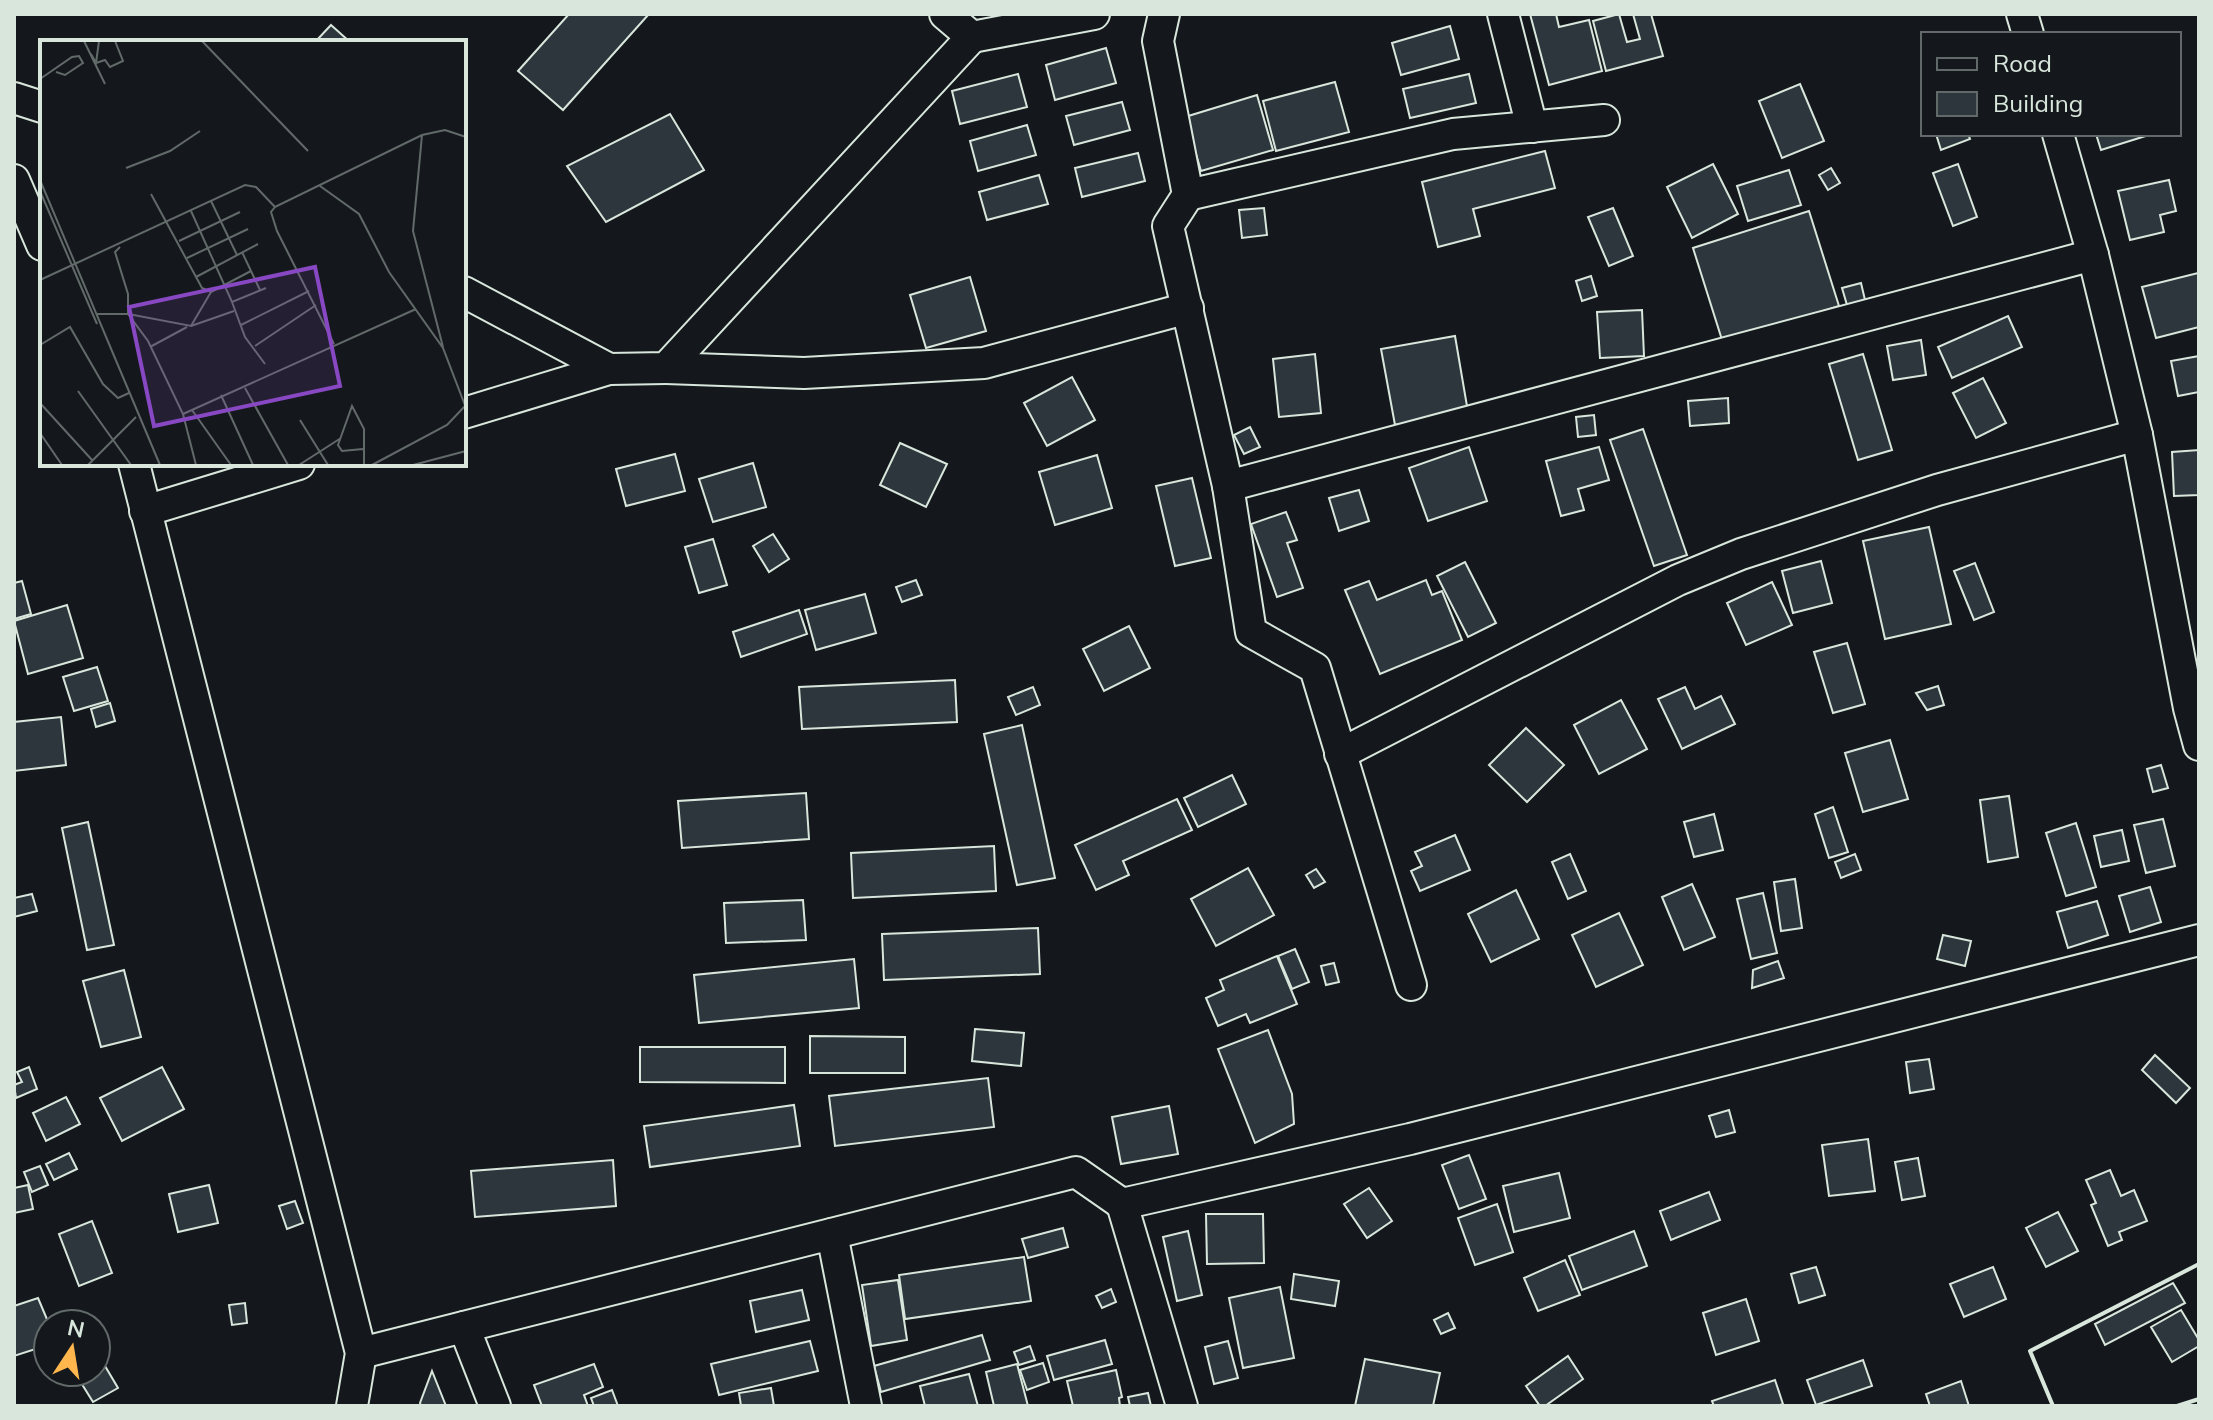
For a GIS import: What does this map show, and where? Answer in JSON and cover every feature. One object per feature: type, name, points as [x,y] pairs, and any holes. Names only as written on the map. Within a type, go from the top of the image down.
[{"type":"street","points":[[945,14],[972,37]]},
{"type":"street","points":[[666,368],[972,37],[1094,14]]},
{"type":"street","points":[[1164,14],[1158,41],[1188,195],[1168,226],[1228,486],[1251,632],[1315,668],[1411,985]]},
{"type":"street","points":[[1503,14],[1532,127]]},
{"type":"street","points":[[14,98],[40,106]]},
{"type":"street","points":[[1188,195],[1453,134],[1604,120]]},
{"type":"street","points":[[2059,136],[2093,255],[2137,435],[2189,708],[2199,745]]},
{"type":"street","points":[[14,180],[40,240]]},
{"type":"street","points":[[1228,486],[2093,255]]},
{"type":"street","points":[[466,293],[609,369]]},
{"type":"street","points":[[466,412],[609,369],[804,373],[984,363],[1188,308]]},
{"type":"street","points":[[1340,754],[1678,580],[1741,554],[1937,490],[2137,435]]},
{"type":"street","points":[[134,466],[361,1353],[352,1406]]},
{"type":"street","points":[[145,511],[292,466]]},
{"type":"street","points":[[1122,1204],[1410,1139],[2199,940]]},
{"type":"street","points":[[361,1353],[1076,1172],[1122,1204],[1182,1406]]},
{"type":"street","points":[[832,1234],[866,1406]]},
{"type":"street","points":[[464,1327],[495,1406]]},
{"type":"building","points":[[569,14],[649,14],[563,110],[518,71]]},
{"type":"building","points":[[1530,14],[1556,14],[1559,27],[1589,20],[1602,71],[1549,85]]},
{"type":"building","points":[[1619,14],[1627,42],[1640,39],[1633,14],[1651,14],[1663,56],[1606,71],[1593,21]]},
{"type":"building","points":[[331,25],[348,40],[317,40]]},
{"type":"building","points":[[1450,26],[1459,59],[1401,75],[1392,43]]},
{"type":"building","points":[[1106,48],[1116,83],[1055,100],[1046,65]]},
{"type":"building","points":[[1018,74],[1027,107],[960,124],[952,91]]},
{"type":"building","points":[[1469,74],[1476,103],[1410,118],[1403,89]]},
{"type":"building","points":[[1335,82],[1349,132],[1276,151],[1263,101]]},
{"type":"building","points":[[1800,84],[1824,141],[1782,158],[1759,101]]},
{"type":"building","points":[[1257,95],[1273,150],[1201,171],[1185,117]]},
{"type":"building","points":[[1122,102],[1130,130],[1074,145],[1066,116]]},
{"type":"building","points":[[670,114],[704,170],[606,222],[567,166]]},
{"type":"building","points":[[1027,125],[1036,155],[978,171],[970,141]]},
{"type":"building","points":[[1937,136],[1969,136],[1970,139],[1941,150]]},
{"type":"building","points":[[2097,136],[2146,136],[2101,150]]},
{"type":"building","points":[[1545,151],[1555,188],[1473,209],[1480,236],[1438,247],[1422,182]]},
{"type":"building","points":[[1138,153],[1145,181],[1082,197],[1075,168]]},
{"type":"building","points":[[1713,164],[1738,214],[1692,238],[1667,187]]},
{"type":"building","points":[[1958,164],[1977,217],[1953,226],[1933,173]]},
{"type":"building","points":[[1831,168],[1840,183],[1828,190],[1819,175]]},
{"type":"building","points":[[1789,170],[1801,205],[1748,221],[1737,186]]},
{"type":"building","points":[[1039,175],[1048,204],[987,220],[979,192]]},
{"type":"building","points":[[2169,180],[2176,211],[2160,215],[2164,232],[2130,240],[2118,191]]},
{"type":"building","points":[[1264,208],[1267,235],[1242,238],[1239,210]]},
{"type":"building","points":[[1613,208],[1633,256],[1609,266],[1588,217]]},
{"type":"building","points":[[1809,211],[1839,306],[1723,343],[1693,248]]},
{"type":"building","points":[[2198,273],[2199,327],[2156,338],[2142,287]]},
{"type":"building","points":[[1591,276],[1597,296],[1582,301],[1576,281]]},
{"type":"building","points":[[970,277],[986,331],[926,348],[910,295]]},
{"type":"building","points":[[1861,283],[1865,300],[1847,305],[1842,288]]},
{"type":"building","points":[[1642,310],[1644,356],[1600,358],[1597,312]]},
{"type":"building","points":[[2008,316],[2022,347],[1952,378],[1938,347]]},
{"type":"building","points":[[1455,336],[1468,412],[1395,425],[1381,349]]},
{"type":"building","points":[[1921,340],[1926,375],[1893,380],[1887,346]]},
{"type":"building","points":[[1315,354],[1321,413],[1279,417],[1273,359]]},
{"type":"building","points":[[1863,354],[1892,450],[1858,460],[1829,364]]},
{"type":"building","points":[[2199,356],[2199,392],[2178,396],[2171,361]]},
{"type":"building","points":[[1072,377],[1095,420],[1047,446],[1024,403]]},
{"type":"building","points":[[1983,378],[2006,423],[1976,438],[1953,393]]},
{"type":"building","points":[[1728,398],[1729,423],[1690,426],[1688,401]]},
{"type":"building","points":[[1594,415],[1596,435],[1578,437],[1576,417]]},
{"type":"building","points":[[1250,427],[1260,447],[1244,454],[1234,435]]},
{"type":"building","points":[[1643,429],[1687,555],[1654,566],[1610,440]]},
{"type":"building","points":[[900,443],[947,464],[926,507],[880,485]]},
{"type":"building","points":[[1469,447],[1487,501],[1428,521],[1409,468]]},
{"type":"building","points":[[1599,447],[1609,480],[1578,489],[1584,510],[1561,516],[1546,461]]},
{"type":"building","points":[[2199,450],[2199,495],[2174,496],[2172,452]]},
{"type":"building","points":[[675,454],[685,491],[626,506],[616,469]]},
{"type":"building","points":[[1097,455],[1112,508],[1055,525],[1039,472]]},
{"type":"building","points":[[753,463],[766,507],[713,522],[699,479]]},
{"type":"building","points":[[1192,478],[1211,558],[1175,566],[1156,486]]},
{"type":"building","points":[[1359,490],[1369,521],[1339,531],[1329,498]]},
{"type":"building","points":[[1286,512],[1297,540],[1287,543],[1303,588],[1277,597],[1251,524]]},
{"type":"building","points":[[1929,527],[1951,624],[1885,639],[1863,541]]},
{"type":"building","points":[[773,534],[789,559],[769,572],[753,546]]},
{"type":"building","points":[[713,539],[727,585],[699,593],[685,547]]},
{"type":"building","points":[[1821,561],[1832,603],[1793,613],[1782,571]]},
{"type":"building","points":[[1465,562],[1496,623],[1468,637],[1437,576]]},
{"type":"building","points":[[1975,563],[1994,612],[1974,620],[1954,571]]},
{"type":"building","points":[[916,580],[922,595],[902,602],[896,587]]},
{"type":"building","points":[[1426,580],[1432,595],[1442,591],[1462,640],[1380,674],[1345,590],[1369,581],[1377,600]]},
{"type":"building","points":[[22,581],[31,614],[14,619],[14,583]]},
{"type":"building","points":[[1772,582],[1792,625],[1746,645],[1727,603]]},
{"type":"building","points":[[865,594],[876,633],[816,650],[805,610]]},
{"type":"building","points":[[67,605],[83,658],[28,674],[14,621]]},
{"type":"building","points":[[799,610],[807,634],[741,657],[733,632]]},
{"type":"building","points":[[1129,626],[1150,668],[1104,691],[1083,649]]},
{"type":"building","points":[[1847,643],[1865,704],[1833,713],[1814,652]]},
{"type":"building","points":[[97,667],[108,701],[74,711],[63,677]]},
{"type":"building","points":[[955,680],[957,722],[802,729],[799,687]]},
{"type":"building","points":[[1938,686],[1944,705],[1927,710],[1916,693]]},
{"type":"building","points":[[1033,687],[1040,705],[1016,715],[1008,697]]},
{"type":"building","points":[[1685,687],[1695,709],[1721,696],[1735,724],[1682,749],[1658,699]]},
{"type":"building","points":[[1621,700],[1647,749],[1599,774],[1574,725]]},
{"type":"building","points":[[110,703],[115,721],[96,727],[91,709]]},
{"type":"building","points":[[61,717],[66,765],[14,771],[14,722]]},
{"type":"building","points":[[1022,725],[1055,878],[1017,885],[984,734]]},
{"type":"building","points":[[1526,728],[1564,765],[1527,802],[1489,765]]},
{"type":"building","points":[[1890,740],[1908,799],[1863,812],[1845,753]]},
{"type":"building","points":[[2161,765],[2168,788],[2153,792],[2147,769]]},
{"type":"building","points":[[1232,775],[1246,804],[1198,827],[1184,798]]},
{"type":"building","points":[[806,793],[809,839],[682,848],[678,801]]},
{"type":"building","points":[[2009,796],[2018,857],[1988,862],[1980,800]]},
{"type":"building","points":[[1177,799],[1192,830],[1123,861],[1129,875],[1096,890],[1075,845]]},
{"type":"building","points":[[1833,807],[1848,852],[1829,858],[1815,814]]},
{"type":"building","points":[[1714,814],[1723,850],[1694,857],[1684,822]]},
{"type":"building","points":[[2163,819],[2175,866],[2146,873],[2134,825]]},
{"type":"building","points":[[88,822],[114,945],[87,950],[62,828]]},
{"type":"building","points":[[2076,823],[2096,887],[2066,896],[2046,833]]},
{"type":"building","points":[[2122,830],[2129,861],[2101,867],[2094,836]]},
{"type":"building","points":[[1455,835],[1470,870],[1420,891],[1411,871],[1422,866],[1415,852]]},
{"type":"building","points":[[994,846],[996,891],[853,898],[851,853]]},
{"type":"building","points":[[1570,854],[1586,891],[1568,899],[1552,862]]},
{"type":"building","points":[[1855,854],[1861,870],[1841,878],[1835,862]]},
{"type":"building","points":[[1248,868],[1274,915],[1216,946],[1191,899]]},
{"type":"building","points":[[1316,869],[1325,882],[1314,888],[1306,875]]},
{"type":"building","points":[[1795,879],[1802,928],[1781,931],[1774,882]]},
{"type":"building","points":[[1692,884],[1715,937],[1684,950],[1662,897]]},
{"type":"building","points":[[2150,887],[2161,922],[2130,932],[2119,896]]},
{"type":"building","points":[[1516,890],[1539,939],[1491,962],[1468,914]]},
{"type":"building","points":[[1763,893],[1777,953],[1751,959],[1737,899]]},
{"type":"building","points":[[32,894],[37,911],[14,917],[14,898]]},
{"type":"building","points":[[803,900],[806,940],[726,943],[724,903]]},
{"type":"building","points":[[2097,901],[2108,935],[2068,948],[2057,912]]},
{"type":"building","points":[[1619,913],[1643,965],[1596,987],[1572,935]]},
{"type":"building","points":[[1038,928],[1040,974],[884,980],[882,934]]},
{"type":"building","points":[[1943,935],[1971,941],[1965,966],[1937,959]]},
{"type":"building","points":[[1295,949],[1309,982],[1292,989],[1278,956]]},
{"type":"building","points":[[1277,956],[1297,1004],[1250,1023],[1246,1014],[1218,1026],[1206,998],[1224,990],[1220,980]]},
{"type":"building","points":[[854,959],[859,1008],[699,1023],[694,975]]},
{"type":"building","points":[[1778,961],[1784,978],[1752,988],[1753,970]]},
{"type":"building","points":[[1334,963],[1339,982],[1326,985],[1321,966]]},
{"type":"building","points":[[124,970],[141,1037],[101,1047],[83,981]]},
{"type":"building","points":[[975,1029],[1024,1033],[1021,1066],[972,1061]]},
{"type":"building","points":[[1268,1030],[1292,1094],[1294,1124],[1255,1143],[1218,1049]]},
{"type":"building","points":[[810,1036],[905,1037],[905,1073],[810,1073]]},
{"type":"building","points":[[640,1047],[785,1047],[785,1083],[640,1082]]},
{"type":"building","points":[[2155,1055],[2190,1088],[2176,1103],[2142,1070]]},
{"type":"building","points":[[1929,1059],[1934,1089],[1910,1093],[1906,1062]]},
{"type":"building","points":[[29,1067],[37,1089],[16,1098],[14,1085],[22,1082],[17,1072]]},
{"type":"building","points":[[162,1067],[184,1109],[122,1141],[100,1098]]},
{"type":"building","points":[[988,1078],[994,1127],[835,1146],[829,1096]]},
{"type":"building","points":[[66,1097],[80,1124],[46,1141],[33,1113]]},
{"type":"building","points":[[794,1105],[800,1146],[650,1167],[644,1126]]},
{"type":"building","points":[[1169,1106],[1178,1154],[1121,1164],[1112,1117]]},
{"type":"building","points":[[1729,1110],[1735,1132],[1716,1137],[1709,1116]]},
{"type":"building","points":[[1868,1139],[1875,1191],[1829,1196],[1822,1145]]},
{"type":"building","points":[[69,1153],[77,1169],[54,1180],[46,1164]]},
{"type":"building","points":[[1469,1155],[1486,1199],[1459,1209],[1442,1165]]},
{"type":"building","points":[[1918,1158],[1925,1196],[1902,1200],[1895,1162]]},
{"type":"building","points":[[613,1160],[616,1206],[475,1217],[471,1171]]},
{"type":"building","points":[[40,1166],[48,1185],[32,1192],[24,1172]]},
{"type":"building","points":[[2110,1170],[2121,1196],[2134,1190],[2147,1221],[2119,1232],[2122,1240],[2108,1246],[2091,1205],[2096,1203],[2086,1180]]},
{"type":"building","points":[[1559,1173],[1570,1218],[1514,1232],[1503,1186]]},
{"type":"building","points":[[28,1185],[33,1209],[14,1213],[14,1188]]},
{"type":"building","points":[[209,1185],[218,1223],[178,1232],[169,1194]]},
{"type":"building","points":[[1369,1188],[1392,1221],[1367,1238],[1344,1204]]},
{"type":"building","points":[[1709,1192],[1720,1220],[1671,1240],[1660,1211]]},
{"type":"building","points":[[295,1201],[303,1223],[287,1229],[279,1206]]},
{"type":"building","points":[[1497,1204],[1513,1252],[1475,1265],[1458,1218]]},
{"type":"building","points":[[2058,1212],[2078,1251],[2046,1267],[2026,1228]]},
{"type":"building","points":[[1206,1214],[1263,1214],[1264,1263],[1207,1264]]},
{"type":"building","points":[[92,1221],[112,1273],[79,1286],[59,1234]]},
{"type":"building","points":[[1063,1228],[1068,1247],[1028,1258],[1022,1239]]},
{"type":"building","points":[[1188,1231],[1202,1295],[1177,1301],[1163,1237]]},
{"type":"building","points":[[1634,1231],[1647,1266],[1582,1290],[1569,1256]]},
{"type":"building","points":[[1024,1257],[1031,1301],[905,1319],[899,1275]]},
{"type":"building","points":[[1565,1260],[1580,1295],[1538,1311],[1524,1278]]},
{"type":"building","points":[[1816,1267],[1825,1295],[1799,1303],[1791,1274]]},
{"type":"building","points":[[1993,1267],[2006,1299],[1964,1317],[1950,1284]]},
{"type":"building","points":[[1294,1274],[1339,1281],[1335,1306],[1291,1299]]},
{"type":"building","points":[[898,1280],[907,1340],[871,1346],[862,1285]]},
{"type":"building","points":[[2173,1283],[2185,1303],[2105,1345],[2095,1324]]},
{"type":"building","points":[[1280,1287],[1294,1358],[1243,1368],[1229,1298]]},
{"type":"building","points":[[1111,1289],[1116,1302],[1102,1308],[1096,1296]]},
{"type":"building","points":[[802,1290],[809,1320],[756,1332],[750,1301]]},
{"type":"building","points":[[38,1298],[42,1308],[32,1308],[32,1350],[14,1356],[14,1306]]},
{"type":"building","points":[[1746,1299],[1759,1341],[1716,1355],[1703,1313]]},
{"type":"building","points":[[245,1303],[247,1323],[232,1325],[229,1305]]},
{"type":"building","points":[[2181,1310],[2199,1340],[2199,1346],[2172,1362],[2151,1327]]},
{"type":"building","points":[[1448,1313],[1455,1328],[1441,1334],[1434,1320]]},
{"type":"building","points":[[982,1335],[990,1360],[881,1392],[874,1366]]},
{"type":"building","points":[[1105,1340],[1112,1364],[1054,1380],[1047,1356]]},
{"type":"building","points":[[810,1341],[818,1371],[719,1395],[711,1364]]},
{"type":"building","points":[[1228,1341],[1238,1378],[1214,1384],[1205,1347]]},
{"type":"building","points":[[1030,1346],[1035,1360],[1019,1365],[1014,1352]]},
{"type":"building","points":[[1568,1356],[1583,1379],[1545,1406],[1540,1406],[1526,1386]]},
{"type":"building","points":[[1365,1359],[1440,1373],[1433,1406],[1355,1406]]},
{"type":"building","points":[[1863,1360],[1872,1386],[1816,1405],[1807,1380]]},
{"type":"building","points":[[1043,1363],[1049,1382],[1027,1390],[1020,1370]]},
{"type":"building","points":[[594,1364],[603,1387],[584,1395],[588,1406],[542,1406],[534,1385]]},
{"type":"building","points":[[1017,1364],[1028,1406],[994,1406],[986,1372]]},
{"type":"building","points":[[1116,1370],[1122,1397],[1119,1398],[1120,1406],[1073,1406],[1067,1381]]},
{"type":"building","points":[[432,1371],[446,1406],[421,1406]]},
{"type":"building","points":[[969,1374],[978,1406],[925,1406],[920,1386]]},
{"type":"building","points":[[112,1378],[118,1388],[93,1402],[84,1388],[112,1388]]},
{"type":"building","points":[[1775,1380],[1783,1404],[1714,1406],[1712,1401]]},
{"type":"building","points":[[1961,1381],[1969,1406],[1930,1406],[1926,1394]]},
{"type":"building","points":[[771,1388],[774,1406],[741,1406],[739,1393]]},
{"type":"building","points":[[612,1390],[618,1406],[594,1406],[591,1398]]},
{"type":"building","points":[[1148,1393],[1151,1406],[1130,1406],[1128,1397]]},
{"type":"wall","points":[[2053,1406],[2030,1351],[2199,1264]]},
{"type":"wall","points":[[2177,1406],[2199,1399]]}]
